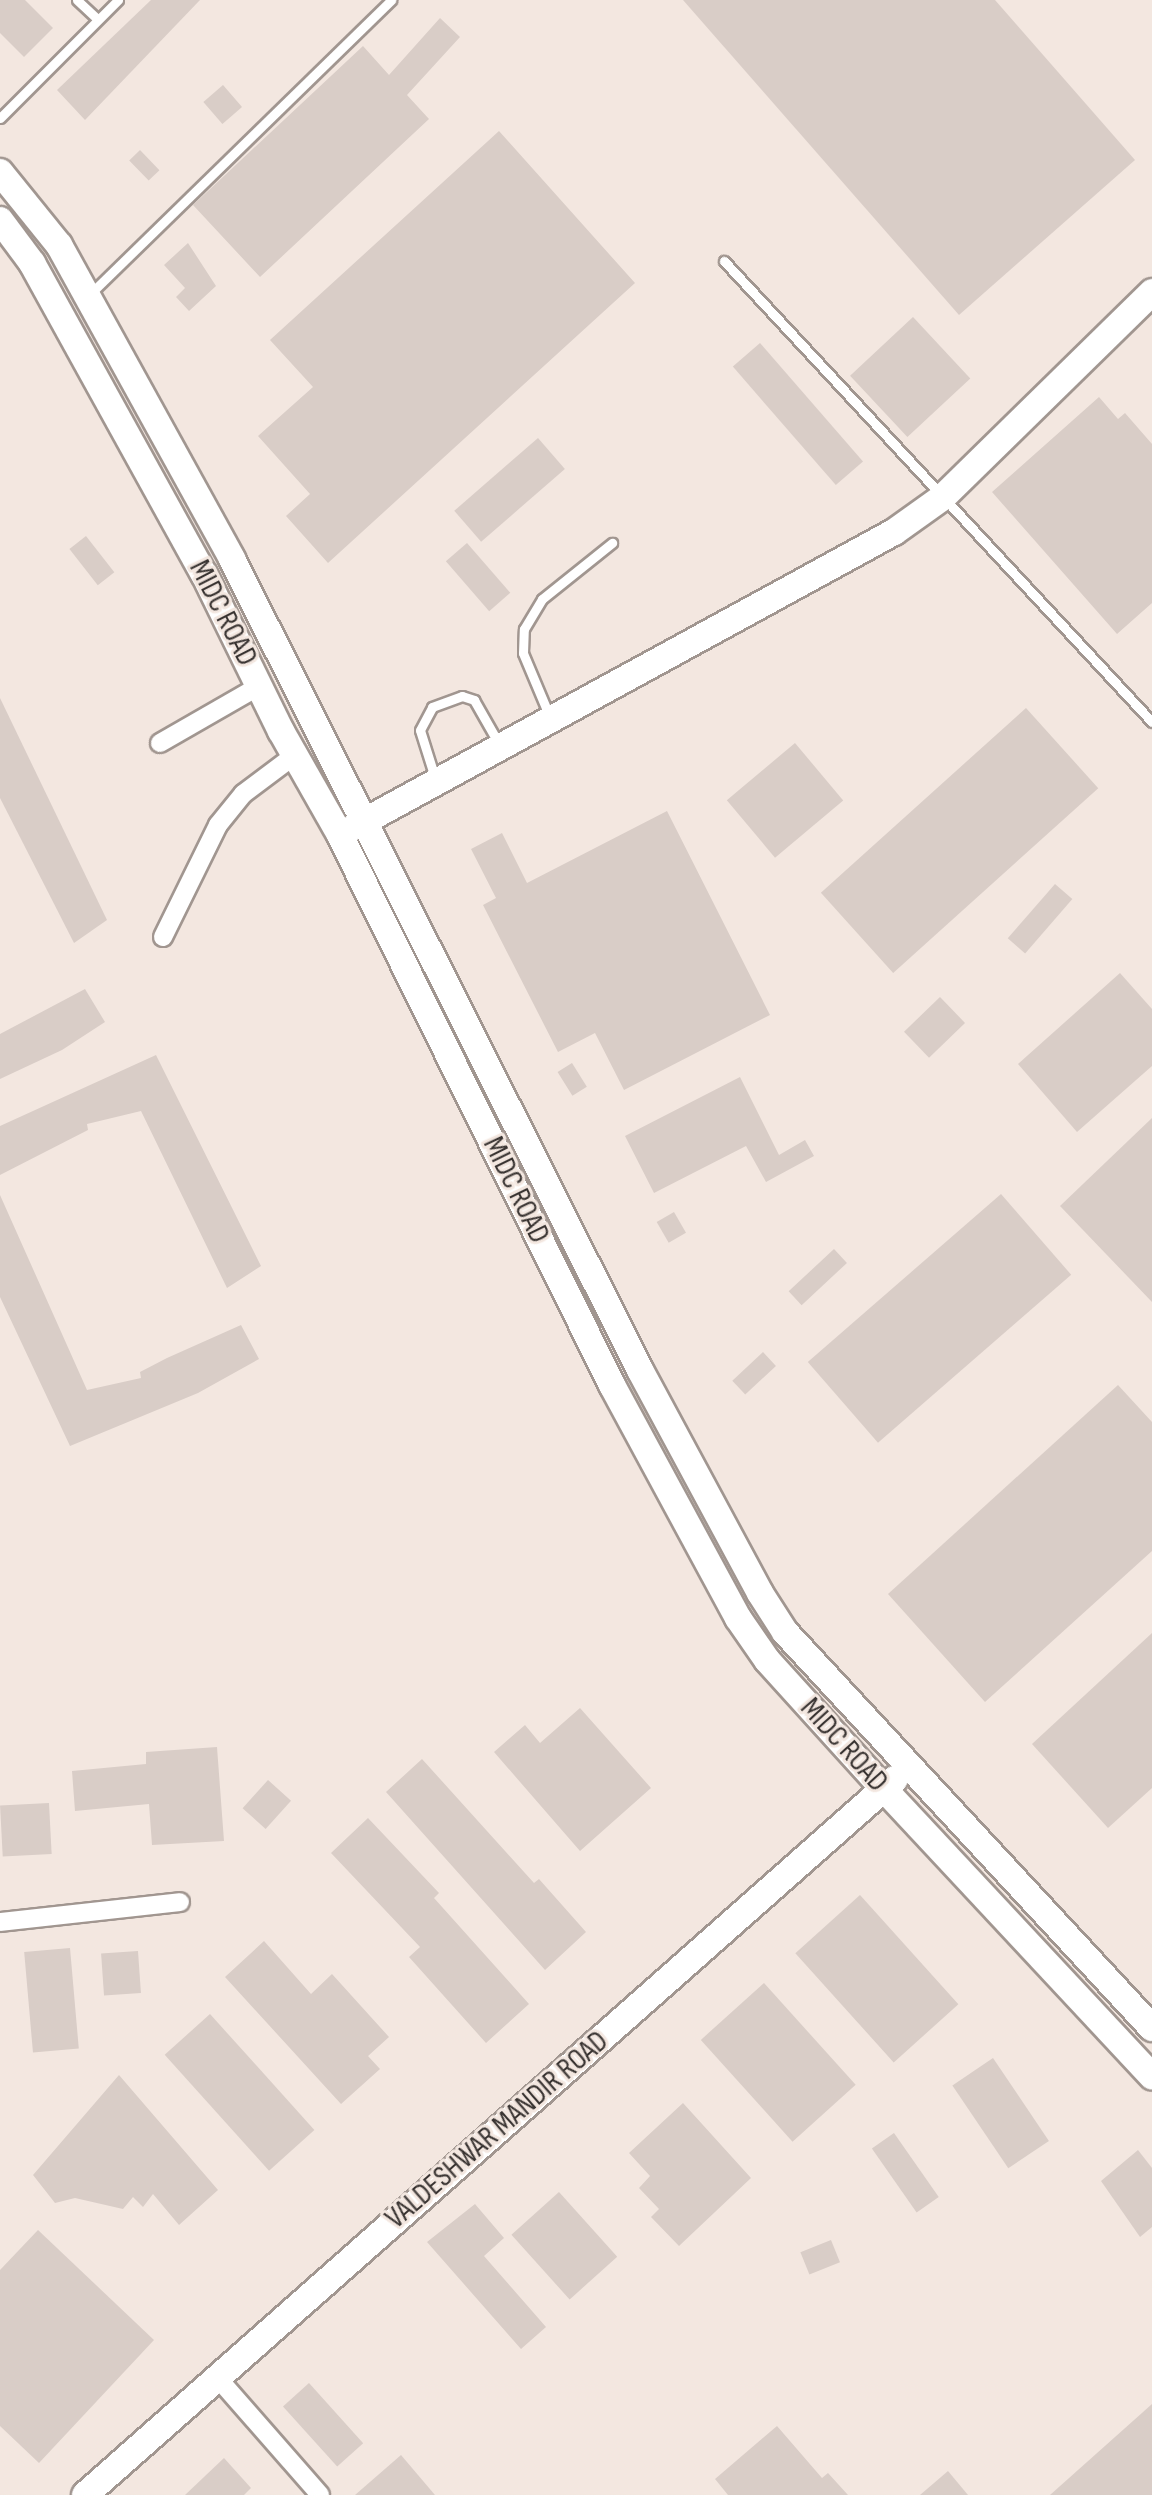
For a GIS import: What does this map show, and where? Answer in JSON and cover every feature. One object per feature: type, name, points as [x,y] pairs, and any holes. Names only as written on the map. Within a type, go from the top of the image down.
[{"type":"main road","name":"MIDC ROAD","points":[[0,172],[14,224],[32,263],[119,415],[295,755],[340,835],[702,1560],[767,1660],[1152,2076]]},
{"type":"main road","name":"MIDC ROAD","points":[[14,224],[88,296],[368,819],[733,1550],[785,1632],[1152,2028]]},
{"type":"main road","points":[[340,835],[894,532],[943,497],[1152,292]]},
{"type":"main road","name":"VALDESHWAR MANDIR ROAD","points":[[85,2495],[216,2376],[910,1766]]},
{"type":"street","points":[[160,743],[259,686]]},
{"type":"street","points":[[163,937],[218,825],[243,794],[295,755]]},
{"type":"street","points":[[0,1922],[180,1902]]},
{"type":"street","points":[[216,2376],[320,2495]]},
{"type":"lane","points":[[77,0],[96,18]]},
{"type":"lane","points":[[0,118],[96,18],[118,0]]},
{"type":"lane","points":[[88,296],[391,0]]},
{"type":"lane","points":[[724,261],[1152,722]]},
{"type":"lane","points":[[551,719],[523,653],[524,629],[542,599],[612,543]]},
{"type":"lane","points":[[437,781],[420,730],[432,707],[462,696],[474,700],[500,746]]},
{"type":"building","points":[[0,0],[25,0],[53,28],[24,57],[0,33]]},
{"type":"building","points":[[151,0],[200,0],[85,120],[57,90]]},
{"type":"building","points":[[683,0],[995,0],[1135,160],[959,315]]},
{"type":"building","points":[[440,18],[460,37],[407,95],[429,119],[260,277],[193,205],[363,46],[389,75]]},
{"type":"building","points":[[223,85],[242,107],[222,124],[203,102]]},
{"type":"building","points":[[499,131],[635,283],[328,563],[286,516],[310,494],[258,436],[313,387],[270,340]]},
{"type":"building","points":[[140,150],[159,170],[149,181],[129,160]]},
{"type":"building","points":[[188,243],[216,286],[189,311],[176,297],[185,288],[164,265]]},
{"type":"building","points":[[913,317],[970,378],[907,437],[850,376]]},
{"type":"building","points":[[760,343],[863,461],[836,485],[733,367]]},
{"type":"building","points":[[1099,397],[1118,419],[1125,413],[1152,444],[1152,603],[1117,634],[992,492]]},
{"type":"building","points":[[538,438],[565,469],[481,542],[454,511]]},
{"type":"building","points":[[86,536],[114,572],[98,585],[69,549]]},
{"type":"building","points":[[467,543],[510,593],[489,611],[446,561]]},
{"type":"building","points":[[0,698],[107,920],[74,943],[0,798]]},
{"type":"building","points":[[1026,708],[1098,788],[893,973],[821,893]]},
{"type":"building","points":[[795,743],[843,800],[775,858],[727,800]]},
{"type":"building","points":[[667,811],[770,1015],[624,1090],[595,1033],[558,1052],[483,905],[496,898],[471,849],[502,833],[527,883]]},
{"type":"building","points":[[1055,884],[1072,899],[1025,953],[1008,938]]},
{"type":"building","points":[[1120,973],[1152,1009],[1152,1066],[1077,1132],[1018,1064]]},
{"type":"building","points":[[85,989],[105,1022],[62,1050],[0,1079],[0,1034]]},
{"type":"building","points":[[940,997],[965,1023],[929,1058],[904,1032]]},
{"type":"building","points":[[156,1055],[261,1266],[227,1288],[141,1111],[87,1124],[88,1130],[0,1175],[0,1126]]},
{"type":"building","points":[[572,1063],[587,1087],[572,1096],[558,1072]]},
{"type":"building","points":[[740,1077],[779,1155],[805,1140],[814,1156],[766,1182],[746,1146],[654,1193],[625,1136]]},
{"type":"building","points":[[1152,1118],[1152,1302],[1060,1206]]},
{"type":"building","points":[[1001,1194],[1071,1275],[878,1443],[808,1362]]},
{"type":"building","points":[[0,1195],[87,1390],[141,1378],[140,1372],[241,1325],[259,1359],[198,1393],[70,1446],[0,1297]]},
{"type":"building","points":[[674,1212],[686,1233],[669,1243],[657,1222]]},
{"type":"building","points":[[834,1249],[847,1263],[802,1305],[789,1291]]},
{"type":"building","points":[[763,1352],[776,1366],[745,1395],[732,1381]]},
{"type":"building","points":[[1118,1385],[1152,1422],[1152,1551],[985,1702],[888,1594]]},
{"type":"building","points":[[1152,1633],[1152,1788],[1108,1828],[1032,1744]]},
{"type":"building","points":[[580,1708],[651,1788],[580,1851],[494,1752],[525,1725],[540,1743]]},
{"type":"building","points":[[217,1747],[224,1841],[152,1845],[149,1804],[75,1811],[72,1771],[146,1764],[146,1752]]},
{"type":"building","points":[[422,1759],[534,1883],[539,1879],[586,1932],[545,1970],[386,1792]]},
{"type":"building","points":[[268,1780],[291,1801],[266,1829],[243,1808]]},
{"type":"building","points":[[49,1803],[52,1854],[3,1856],[0,1806]]},
{"type":"building","points":[[368,1818],[439,1893],[434,1898],[529,2004],[486,2043],[409,1957],[420,1947],[331,1853]]},
{"type":"building","points":[[860,1895],[958,2004],[894,2062],[795,1953]]},
{"type":"building","points":[[264,1941],[311,1994],[332,1974],[389,2037],[368,2056],[380,2069],[341,2104],[225,1977]]},
{"type":"building","points":[[70,1948],[79,2049],[33,2053],[24,1952]]},
{"type":"building","points":[[138,1951],[141,1993],[104,1995],[101,1954]]},
{"type":"building","points":[[764,1983],[856,2085],[793,2142],[701,2040]]},
{"type":"building","points":[[210,2014],[314,2130],[269,2171],[165,2055]]},
{"type":"building","points":[[993,2058],[1049,2141],[1008,2168],[952,2085]]},
{"type":"building","points":[[119,2075],[218,2190],[179,2225],[153,2194],[143,2207],[133,2197],[123,2209],[75,2198],[55,2203],[33,2175]]},
{"type":"building","points":[[683,2103],[751,2178],[679,2246],[651,2217],[659,2209],[639,2188],[650,2176],[629,2153]]},
{"type":"building","points":[[894,2133],[939,2197],[917,2212],[872,2148]]},
{"type":"building","points":[[1138,2150],[1152,2168],[1152,2227],[1140,2237],[1101,2181]]},
{"type":"building","points":[[559,2192],[617,2257],[570,2299],[511,2235]]},
{"type":"building","points":[[475,2204],[504,2238],[484,2256],[546,2327],[521,2349],[427,2242]]},
{"type":"building","points":[[38,2230],[154,2340],[39,2463],[0,2426],[0,2270]]},
{"type":"building","points":[[831,2240],[840,2262],[809,2275],[800,2252]]},
{"type":"building","points":[[309,2383],[363,2443],[337,2467],[283,2406]]},
{"type":"building","points":[[1152,2404],[1152,2495],[1050,2495]]},
{"type":"building","points":[[777,2426],[822,2478],[828,2473],[848,2495],[728,2495],[715,2479]]},
{"type":"building","points":[[401,2455],[435,2495],[355,2495]]},
{"type":"building","points":[[224,2458],[251,2488],[244,2495],[185,2495]]},
{"type":"building","points":[[948,2471],[968,2495],[920,2495]]}]
